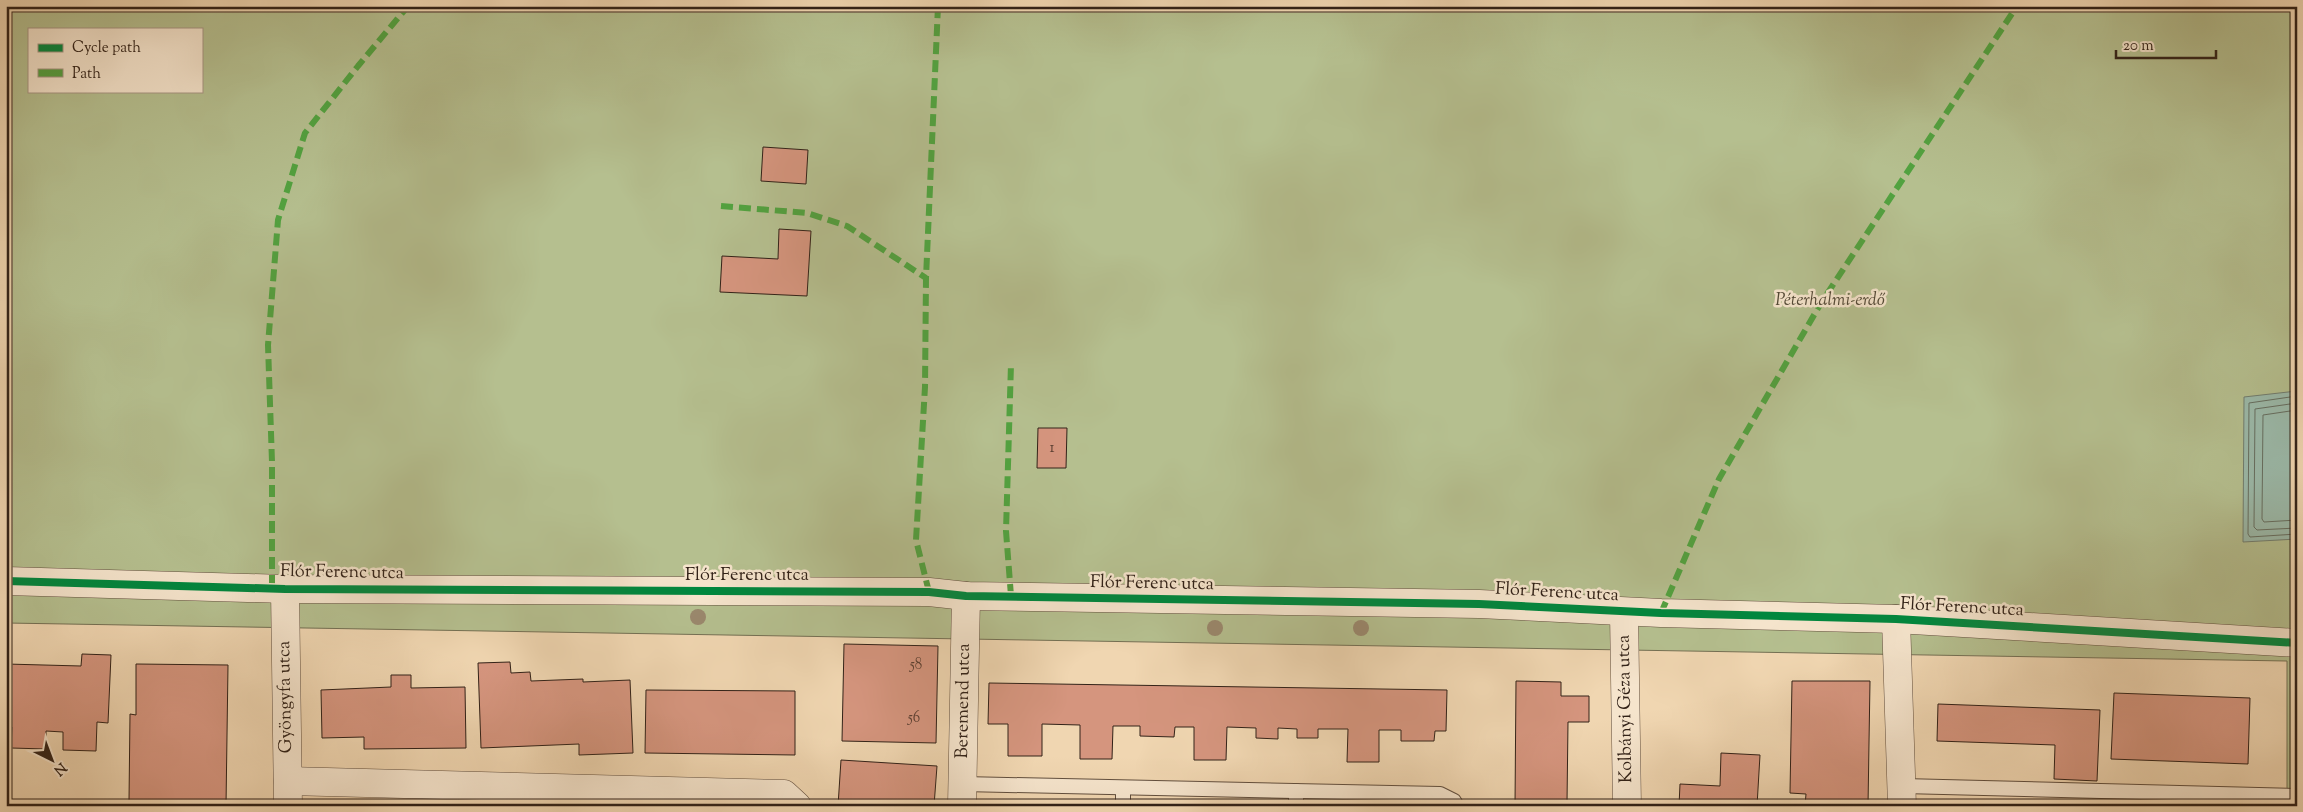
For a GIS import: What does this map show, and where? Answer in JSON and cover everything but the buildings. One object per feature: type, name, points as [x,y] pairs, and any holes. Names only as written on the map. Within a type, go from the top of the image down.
[{"type":"street","name":"Flór Ferenc utca","points":[[6,581],[285,589],[929,592],[966,596],[1469,604],[1624,612],[1896,618],[2297,643]]},
{"type":"street","name":"Gyöngyfa utca","points":[[285,589],[288,793]]},
{"type":"street","name":"Beremend utca","points":[[962,795],[966,596]]},
{"type":"street","name":"Kolbányi Géza utca","points":[[1624,612],[1626,806]]},
{"type":"street","points":[[1896,618],[1902,796]]},
{"type":"street","points":[[288,793],[784,794],[797,806]]},
{"type":"lane","points":[[962,795],[1123,788],[1440,794],[1454,801],[1456,806]]},
{"type":"lane","points":[[1123,788],[1123,806]]},
{"type":"lane","points":[[1296,791],[1296,806]]},
{"type":"lane","points":[[1902,796],[2297,796]]},
{"type":"green space","name":"Péterhalmi-erdő","points":[[6,6],[2297,6],[2297,806],[2287,806],[2287,661],[6,623]]},
{"type":"water","points":[[2297,391],[2297,539],[2243,542],[2244,397]]},
{"type":"marked path","points":[[272,587],[272,462],[268,345],[278,220],[305,133],[408,6]]},
{"type":"marked path","points":[[929,592],[916,540],[925,387],[926,278],[938,6]]},
{"type":"marked path","points":[[1661,613],[1719,479],[1821,303],[2017,6]]},
{"type":"marked path","points":[[721,206],[807,213],[847,226],[926,278]]},
{"type":"marked path","points":[[1011,364],[1006,531],[1011,596]]},
{"type":"cycle path","points":[[6,581],[285,589],[929,592],[966,596],[1479,604],[1661,613],[1896,619],[2297,643]]}]
